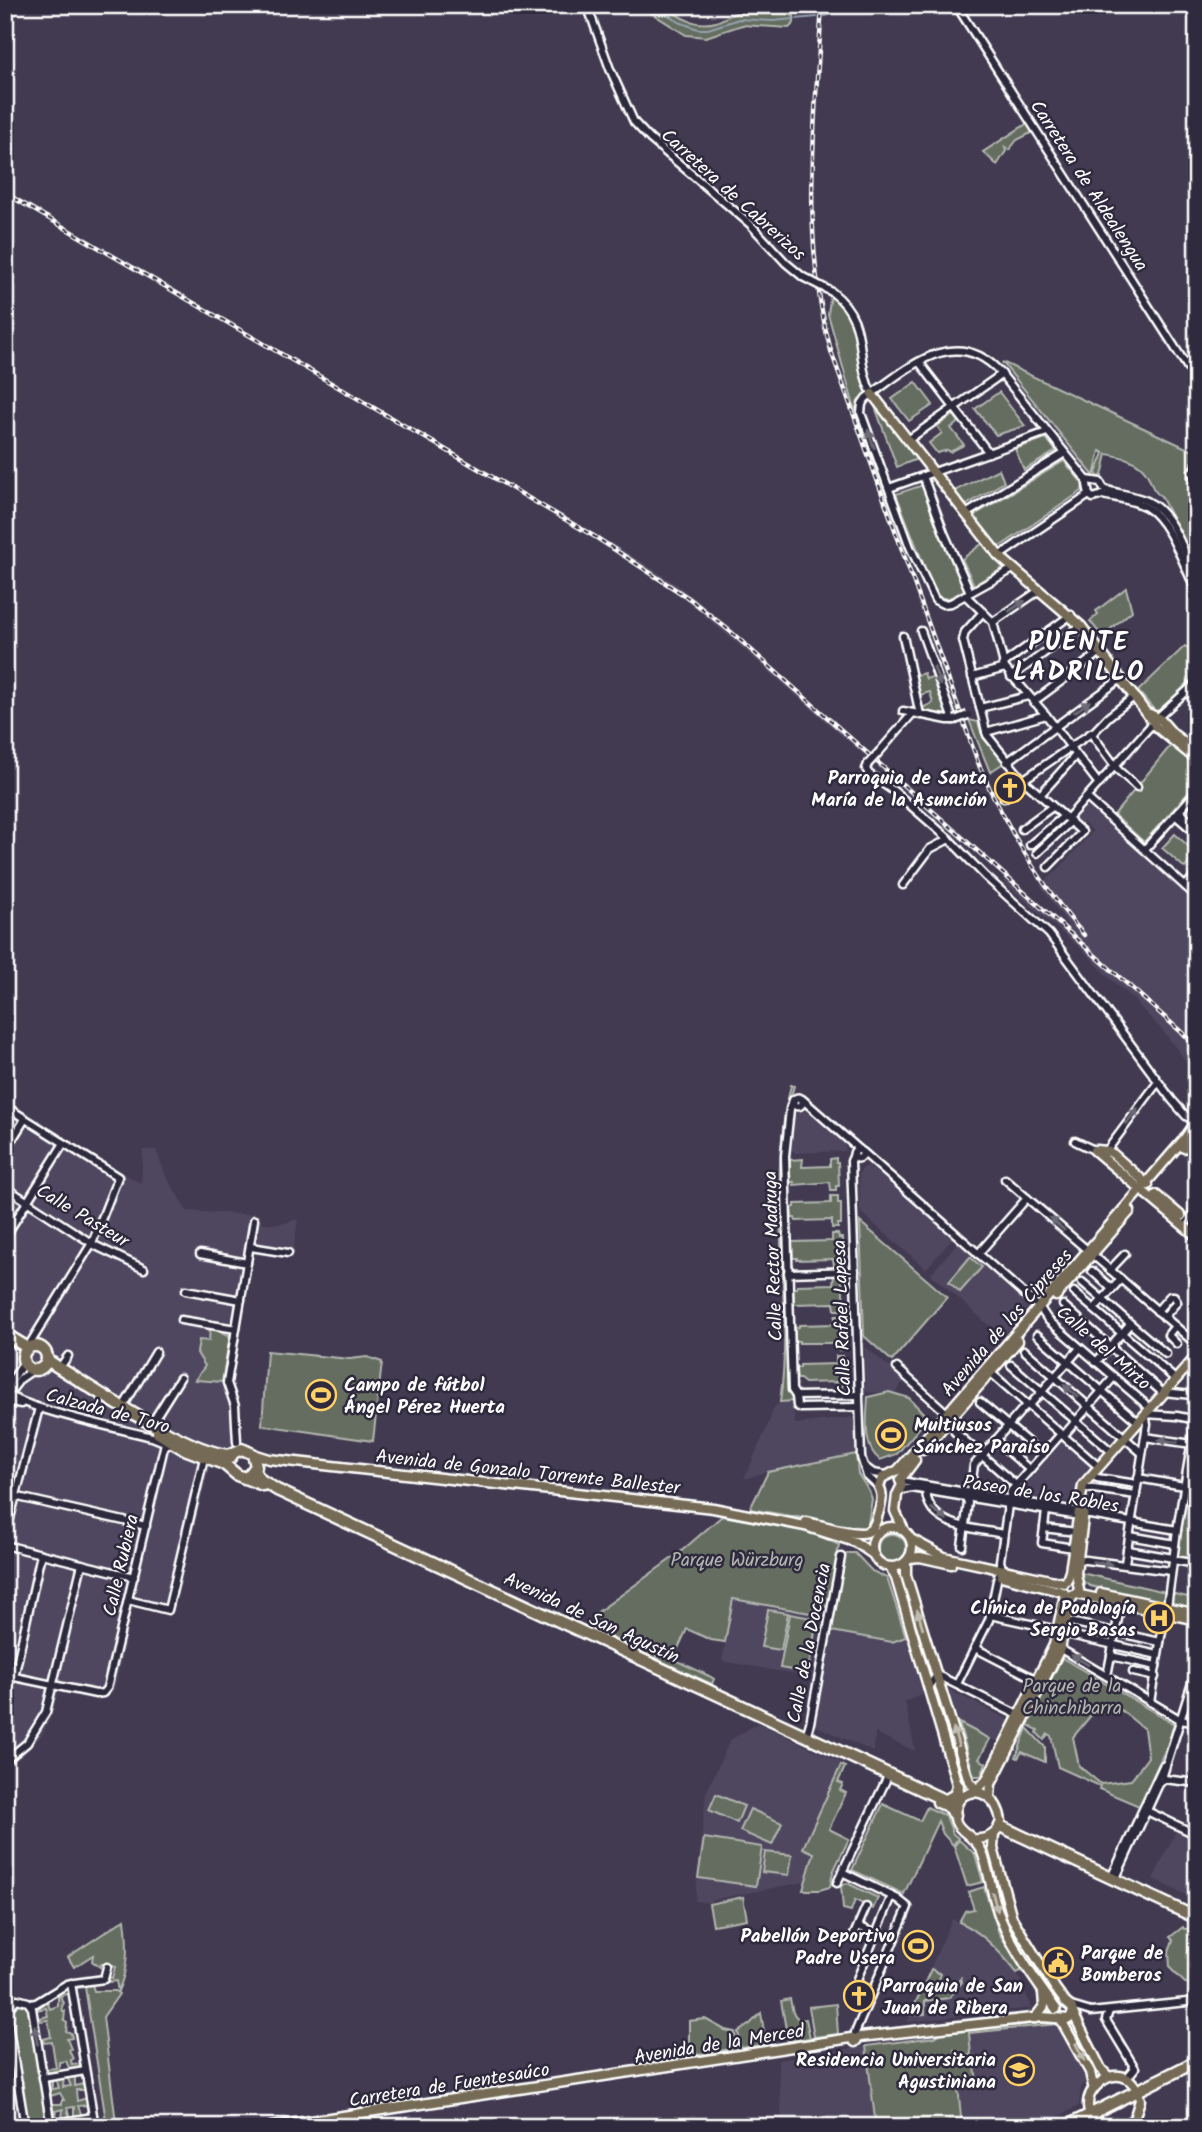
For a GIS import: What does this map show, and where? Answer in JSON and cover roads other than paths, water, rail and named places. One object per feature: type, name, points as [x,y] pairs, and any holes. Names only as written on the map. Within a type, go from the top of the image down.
[{"type":"highway","points":[[5,1334],[43,1349],[47,1360],[44,1366],[28,1366],[24,1353],[29,1345]]},
{"type":"highway","points":[[47,1360],[186,1442],[211,1452],[236,1450],[254,1463],[242,1476]]},
{"type":"highway","name":"Avenida de San Agustín","points":[[103,1394],[177,1446],[230,1469],[237,1475],[276,1490],[944,1800]]},
{"type":"highway","points":[[230,1469],[236,1450]]},
{"type":"highway","name":"Avenida de San Agustín","points":[[254,1463],[261,1480],[276,1490]]},
{"type":"highway","name":"Avenida de San Agustín","points":[[890,1775],[905,1786],[947,1806],[955,1815]]},
{"type":"highway","points":[[944,1800],[955,1795],[958,1786]]},
{"type":"highway","points":[[944,1800],[951,1802],[960,1798]]},
{"type":"highway","points":[[997,1830],[1113,1879],[1196,1918]]},
{"type":"highway","points":[[1065,2127],[1094,2117],[1137,2091],[1197,2061]]},
{"type":"main road","points":[[872,394],[999,556],[1071,615],[1157,722],[1197,760]]},
{"type":"main road","points":[[1157,722],[1197,752]]},
{"type":"main road","name":"Avenida de los Cipreses","points":[[900,1486],[905,1471],[950,1415],[1195,1129]]},
{"type":"main road","points":[[1094,1150],[1105,1153],[1197,1237]]},
{"type":"main road","points":[[1145,1188],[1197,1230]]},
{"type":"main road","points":[[960,1798],[976,1791],[985,1783],[1057,1647],[1077,1559],[1076,1532],[1089,1480],[1195,1358]]},
{"type":"main road","name":"Avenida de los Cipreses","points":[[888,1475],[905,1462],[950,1415]]},
{"type":"main road","name":"Avenida de Gonzalo Torrente Ballester","points":[[254,1463],[269,1459],[694,1505],[796,1521],[860,1536],[878,1533]]},
{"type":"main road","points":[[900,1486],[888,1475],[882,1478],[878,1533],[872,1545],[874,1555],[880,1563],[896,1567],[920,1557],[998,1571]]},
{"type":"main road","points":[[881,1490],[890,1497],[900,1486]]},
{"type":"main road","points":[[900,1486],[895,1511],[904,1530],[911,1539],[944,1557],[1166,1610],[1197,1620]]},
{"type":"main road","points":[[796,1521],[862,1533],[874,1526],[881,1503]]},
{"type":"main road","points":[[1061,1630],[1066,1620],[1081,1514]]},
{"type":"main road","name":"Avenida de Gonzalo Torrente Ballester","points":[[782,1520],[855,1542],[874,1555]]},
{"type":"main road","points":[[878,1533],[891,1527],[904,1530]]},
{"type":"main road","points":[[911,1539],[912,1549],[906,1575],[933,1676],[929,1686],[958,1786],[960,1798],[955,1815],[962,1832],[982,1851],[1001,1921],[1058,2014],[1090,2072],[1093,2087]]},
{"type":"main road","points":[[890,1567],[933,1676],[970,1781],[976,1791],[990,1797],[999,1811],[993,1848],[1012,1918],[1070,2007],[1101,2069],[1109,2077],[1126,2079],[1137,2091],[1139,2106],[1134,2123],[1121,2127]]},
{"type":"main road","points":[[1070,1588],[1121,1603],[1197,1614]]},
{"type":"main road","points":[[990,1797],[991,1784],[1037,1679],[1057,1647]]},
{"type":"main road","points":[[970,1781],[985,1783]]},
{"type":"main road","points":[[972,1839],[984,1838],[997,1830]]},
{"type":"main road","points":[[1038,1983],[1045,2000],[1038,2017]]},
{"type":"main road","points":[[1058,2014],[1060,2004],[1070,2007]]},
{"type":"main road","points":[[1058,2014],[1069,2019],[1070,2007]]},
{"type":"main road","name":"Avenida de la Merced","points":[[591,2078],[855,2036],[1058,2014]]},
{"type":"main road","points":[[1107,2127],[1094,2117],[1089,2095],[1093,2087],[1109,2077]]},
{"type":"main road","name":"Carretera de Fuentesaúco","points":[[271,2127],[591,2078]]},
{"type":"street","name":"Carretera de Cabrerizos","points":[[587,5],[628,113],[641,130],[750,224],[786,263],[803,277],[832,292],[849,308],[856,321],[861,340],[864,374],[872,394]]},
{"type":"street","name":"Carretera de Aldealengua","points":[[956,5],[1197,382]]},
{"type":"street","points":[[999,556],[1089,486],[1102,484],[1103,492],[1098,498],[1093,498],[1089,486],[1065,453],[1002,374],[982,356],[958,350],[938,352],[872,394],[862,404],[861,413],[931,595],[940,603],[951,603],[1013,569]]},
{"type":"street","points":[[919,362],[989,453]]},
{"type":"street","points":[[908,440],[1002,374]]},
{"type":"street","points":[[889,488],[1047,432]]},
{"type":"street","points":[[966,513],[1065,453]]},
{"type":"street","points":[[1197,464],[1192,472],[1197,485]]},
{"type":"street","points":[[923,476],[968,594],[993,622],[1003,663],[1099,784]]},
{"type":"street","points":[[1103,492],[1143,499],[1160,510],[1197,579]]},
{"type":"street","points":[[1103,492],[1141,505],[1156,514],[1197,592]]},
{"type":"street","points":[[993,622],[1040,590]]},
{"type":"street","points":[[983,612],[963,636],[986,732],[1024,781],[1082,832],[1048,867]]},
{"type":"street","points":[[972,677],[1003,663],[1071,615]]},
{"type":"street","points":[[1012,677],[1081,626]]},
{"type":"street","points":[[921,631],[954,720]]},
{"type":"street","points":[[903,636],[916,714]]},
{"type":"street","points":[[980,708],[1030,699],[1101,651]]},
{"type":"street","points":[[1007,762],[1122,678]]},
{"type":"street","points":[[1037,853],[1197,682]]},
{"type":"street","points":[[1186,692],[1197,702]]},
{"type":"street","points":[[1004,798],[1070,746],[1092,733],[1135,696]]},
{"type":"street","points":[[903,710],[954,720],[968,715],[982,719]]},
{"type":"street","points":[[916,714],[867,766],[869,774],[895,792],[948,839],[1049,934],[1195,1129]]},
{"type":"street","points":[[986,732],[1046,715]]},
{"type":"street","points":[[1092,733],[1116,766],[1137,787]]},
{"type":"street","points":[[1040,795],[1075,756]]},
{"type":"street","points":[[1145,849],[1197,791]]},
{"type":"street","points":[[1087,798],[1195,893]]},
{"type":"street","points":[[1022,829],[1052,807]]},
{"type":"street","points":[[1177,813],[1197,827]]},
{"type":"street","points":[[1177,813],[1197,834]]},
{"type":"street","points":[[1030,845],[1067,819]]},
{"type":"street","points":[[903,885],[930,849],[948,839]]},
{"type":"street","points":[[1185,886],[1197,874]]},
{"type":"street","points":[[1105,1153],[1158,1082]]},
{"type":"street","name":"Calle Rector Madruga","points":[[796,1396],[792,1390],[785,1156],[789,1113],[799,1102],[846,1139],[858,1154]]},
{"type":"street","points":[[5,1106],[118,1177],[92,1243],[29,1345]]},
{"type":"street","points":[[5,1151],[25,1119]]},
{"type":"street","points":[[1075,1141],[1094,1150]]},
{"type":"street","points":[[5,1237],[64,1143]]},
{"type":"street","name":"Calle del Mirto","points":[[858,1154],[874,1163],[1041,1310],[1114,1377],[1146,1413]]},
{"type":"street","name":"Calle Rafael Lapesa","points":[[858,1154],[852,1171],[862,1464]]},
{"type":"street","points":[[1005,1179],[1197,1345]]},
{"type":"street","name":"Calle Pasteur","points":[[5,1187],[92,1243],[144,1269]]},
{"type":"street","points":[[978,1254],[1027,1198]]},
{"type":"street","points":[[1187,1221],[1197,1210]]},
{"type":"street","points":[[236,1450],[235,1406],[227,1383],[254,1220]]},
{"type":"street","points":[[251,1247],[288,1253]]},
{"type":"street","points":[[200,1254],[247,1263]]},
{"type":"street","points":[[1110,1270],[1125,1254]]},
{"type":"street","points":[[788,1273],[855,1270]]},
{"type":"street","points":[[1092,1271],[1112,1289]]},
{"type":"street","points":[[1094,1309],[1121,1279]]},
{"type":"street","points":[[1082,1282],[1166,1354]]},
{"type":"street","points":[[186,1290],[241,1300]]},
{"type":"street","points":[[1074,1292],[1150,1356],[1169,1388]]},
{"type":"street","points":[[1157,1311],[1170,1296],[1175,1297],[1177,1302],[1164,1317]]},
{"type":"street","points":[[1063,1306],[1110,1347],[1169,1388],[1192,1395]]},
{"type":"street","points":[[181,1320],[236,1329]]},
{"type":"street","points":[[1096,1362],[1130,1324]]},
{"type":"street","points":[[1175,1326],[1168,1335],[1177,1345]]},
{"type":"street","points":[[1037,1335],[1102,1391],[1146,1413],[1196,1420]]},
{"type":"street","points":[[1150,1356],[1158,1347]]},
{"type":"street","points":[[962,1546],[974,1465],[1080,1348]]},
{"type":"street","points":[[1024,1350],[1142,1453]]},
{"type":"street","points":[[126,1402],[156,1352]]},
{"type":"street","points":[[1011,1365],[1112,1452]]},
{"type":"street","points":[[6,1396],[28,1366]]},
{"type":"street","points":[[6,1396],[28,1366]]},
{"type":"street","points":[[897,1367],[950,1415]]},
{"type":"street","points":[[988,1371],[1099,1467]]},
{"type":"street","points":[[957,1684],[990,1615],[1010,1493],[1114,1377]]},
{"type":"street","points":[[153,1421],[180,1378]]},
{"type":"street","name":"Calzada de Toro","points":[[13,1387],[17,1400]]},
{"type":"street","points":[[859,1395],[796,1396],[797,1405],[801,1408],[859,1407]]},
{"type":"street","name":"Calzada de Toro","points":[[6,1396],[29,1405]]},
{"type":"street","name":"Calzada de Toro","points":[[6,1396],[39,1408],[177,1446]]},
{"type":"street","points":[[980,1402],[1043,1455]]},
{"type":"street","points":[[5,1537],[39,1408]]},
{"type":"street","points":[[1150,1702],[1197,1411]]},
{"type":"street","points":[[1146,1413],[1161,1414]]},
{"type":"street","points":[[1125,1563],[1146,1413]]},
{"type":"street","points":[[955,1432],[1017,1486]]},
{"type":"street","points":[[1144,1437],[1192,1444]]},
{"type":"street","points":[[995,1440],[1030,1471]]},
{"type":"street","name":"Calle Rubiera","points":[[53,1684],[96,1694],[103,1693],[107,1688],[165,1443]]},
{"type":"street","points":[[128,1600],[168,1610],[204,1458]]},
{"type":"street","points":[[862,1464],[873,1473],[888,1475]]},
{"type":"street","points":[[862,1464],[867,1476],[881,1490]]},
{"type":"street","points":[[1089,1480],[1097,1478],[1197,1484]]},
{"type":"street","points":[[1089,1480],[1136,1495]]},
{"type":"street","name":"Paseo de los Robles","points":[[900,1486],[968,1495]]},
{"type":"street","name":"Paseo de los Robles","points":[[900,1486],[1177,1530]]},
{"type":"street","points":[[926,1491],[928,1502],[935,1514],[946,1521],[1003,1534]]},
{"type":"street","points":[[5,1494],[146,1525]]},
{"type":"street","name":"Paseo de los Robles","points":[[1008,1502],[1046,1511],[1081,1514]]},
{"type":"street","points":[[1046,1511],[1042,1543],[1076,1548]]},
{"type":"street","points":[[1044,1528],[1076,1532]]},
{"type":"street","points":[[1129,1536],[1175,1544]]},
{"type":"street","points":[[5,1545],[134,1577]]},
{"type":"street","points":[[1127,1550],[1197,1564]]},
{"type":"street","points":[[14,1677],[41,1554]]},
{"type":"street","name":"Calle de la Docencia","points":[[806,1736],[841,1556]]},
{"type":"street","points":[[1077,1559],[1121,1566],[1125,1563],[1171,1571]]},
{"type":"street","points":[[5,1761],[27,1743],[41,1723],[82,1564]]},
{"type":"street","points":[[1107,1676],[1121,1603]]},
{"type":"street","points":[[990,1615],[1158,1655]]},
{"type":"street","points":[[1066,1620],[1160,1642]]},
{"type":"street","points":[[1057,1647],[1181,1720],[1197,1723]]},
{"type":"street","points":[[975,1648],[1037,1679]]},
{"type":"street","points":[[1111,1656],[1156,1666]]},
{"type":"street","points":[[1164,1779],[1163,1774],[1196,1670]]},
{"type":"street","points":[[1133,1672],[1154,1677]]},
{"type":"street","points":[[5,1675],[53,1684]]},
{"type":"street","points":[[933,1676],[957,1684],[1020,1718]]},
{"type":"street","points":[[933,1676],[1020,1718]]},
{"type":"street","points":[[1113,1879],[1172,1748]]},
{"type":"street","points":[[837,1883],[890,1775]]},
{"type":"street","points":[[1164,1779],[1197,1783]]},
{"type":"street","points":[[1113,1879],[1164,1779]]},
{"type":"street","points":[[1147,1811],[1197,1835]]},
{"type":"street","points":[[842,1872],[892,1896],[907,1905],[908,1909],[855,2036]]},
{"type":"street","points":[[872,1991],[860,1986],[857,1979],[892,1896]]},
{"type":"street","points":[[853,1937],[866,1907]]},
{"type":"street","points":[[1196,1918],[1197,1911]]},
{"type":"street","points":[[858,1926],[876,1934]]},
{"type":"street","points":[[25,2127],[6,2023],[8,2009],[17,1999],[30,2004],[36,2003],[71,1983],[104,1979],[107,1967]]},
{"type":"street","points":[[71,1983],[94,2127]]},
{"type":"street","points":[[1070,2007],[1087,2012],[1109,2011],[1197,2001]]},
{"type":"street","points":[[30,2004],[51,2125],[93,2117]]},
{"type":"street","points":[[1109,2011],[1106,2020],[1135,2068],[1126,2079]]},
{"type":"street","points":[[43,2078],[85,2071]]},
{"type":"street","points":[[5,2084],[18,2082]]},
{"type":"street","points":[[1081,2127],[1094,2117]]},
{"type":"waterway","points":[[654,5],[679,22],[698,29],[708,29],[739,19],[772,21],[817,17]]},
{"type":"waterway","points":[[825,16],[829,15],[836,5]]},
{"type":"railway","points":[[822,5],[812,179],[813,223],[821,309],[831,351],[979,765],[1025,854],[1084,935]]},
{"type":"railway","points":[[5,193],[597,538],[690,599],[731,632],[1197,1046]]},
{"type":"place","name":"Parroquia de Santa María de la Asunción","points":[[1010,788]]},
{"type":"place","name":"Campo de fútbol Ángel Pérez Huerta","points":[[321,1395]]},
{"type":"place","name":"Multiusos Sánchez Paraíso","points":[[891,1435]]},
{"type":"place","name":"Clínica de Podología Sergio Basas","points":[[1159,1618]]},
{"type":"place","name":"Pabellón Deportivo Padre Usera","points":[[918,1946]]},
{"type":"place","name":"Parque de Bomberos","points":[[1058,1963]]},
{"type":"place","name":"Parroquia de San Juan de Ribera","points":[[859,1996]]},
{"type":"place","name":"Residencia Universitaria Agustiniana","points":[[1019,2070]]},
{"type":"district","name":"PUENTE LADRILLO","points":[[1079,656]]},
{"type":"park label","name":"Parque Würzburg","points":[[737,1559]]},
{"type":"park label","name":"Parque de la Chinchibarra","points":[[1072,1696]]}]
